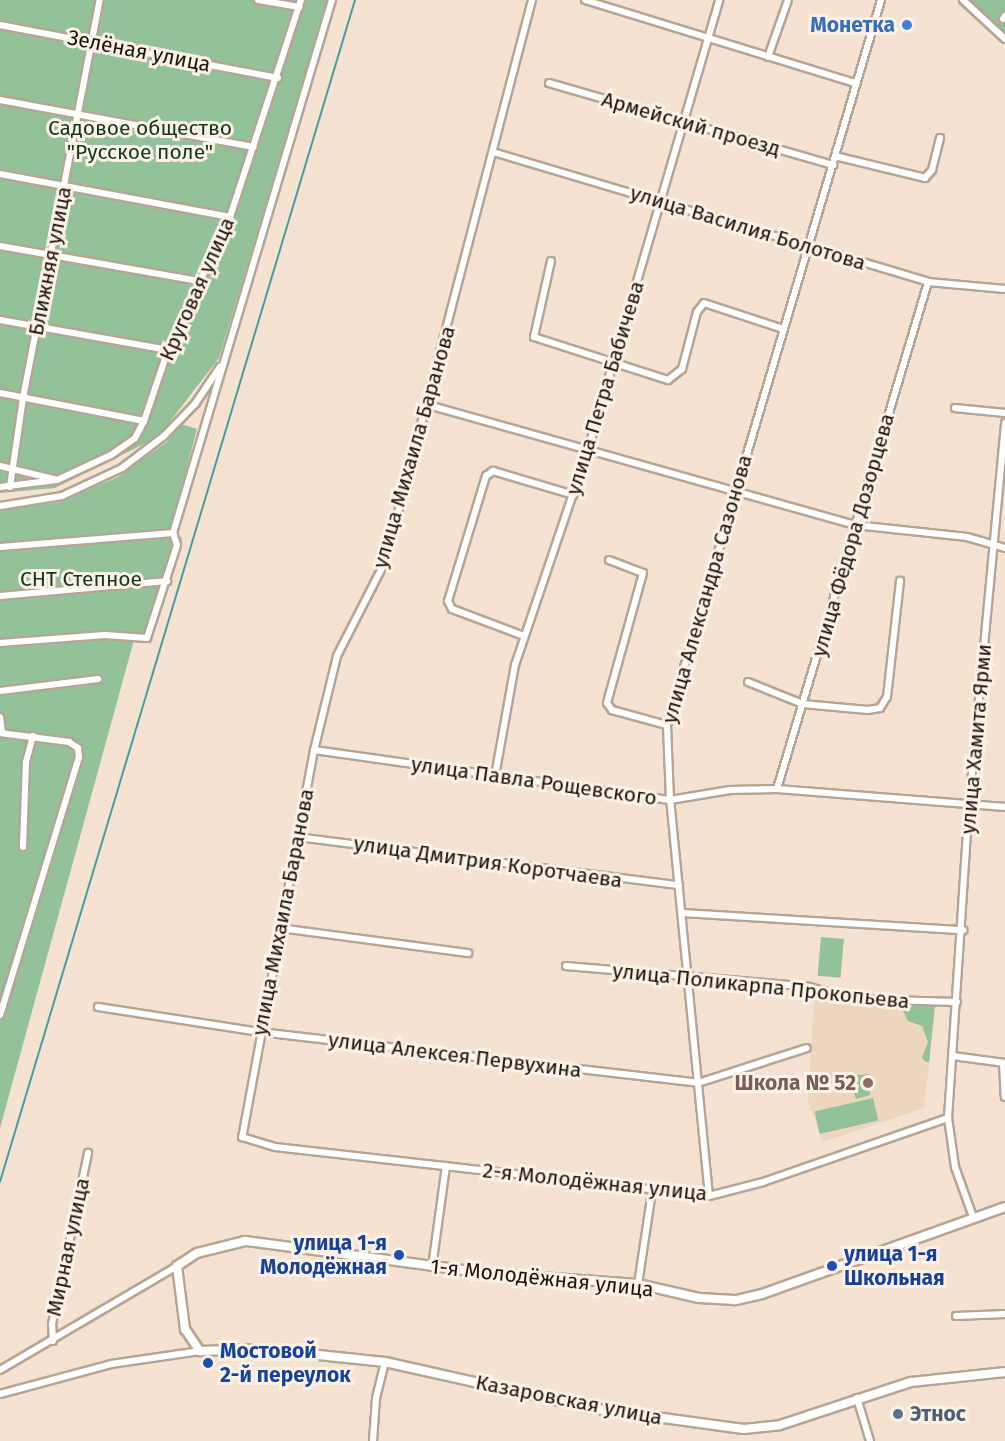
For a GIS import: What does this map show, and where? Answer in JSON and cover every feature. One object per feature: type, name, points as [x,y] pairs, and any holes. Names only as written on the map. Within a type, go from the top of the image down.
[{"type":"street","name":"Ближняя улица","points":[[10,487],[23,398],[100,0]]},
{"type":"street","points":[[258,0],[299,8]]},
{"type":"street","name":"Круговая улица","points":[[0,487],[57,480],[111,455],[135,438],[144,421],[168,350],[230,217],[278,78],[301,0]]},
{"type":"street","points":[[0,643],[105,635],[147,638],[177,545],[173,533],[222,364],[332,0]]},
{"type":"street","name":"улица Михаила Баранова","points":[[242,1137],[314,750],[337,656],[385,562],[428,405],[532,0]]},
{"type":"street","points":[[585,0],[855,83]]},
{"type":"street","name":"улица Петра Бабичева","points":[[495,776],[515,665],[574,495],[719,0]]},
{"type":"street","points":[[768,57],[788,0]]},
{"type":"street","name":"улица Александра Сазонова","points":[[709,1196],[670,800],[667,725],[733,490],[881,0]]},
{"type":"street","points":[[963,0],[1005,39]]},
{"type":"street","name":"Зелёная улица","points":[[0,25],[278,78]]},
{"type":"street","name":"Армейский проезд","points":[[549,83],[833,165]]},
{"type":"street","points":[[0,100],[254,147]]},
{"type":"street","points":[[835,156],[925,178],[932,170],[940,138]]},
{"type":"street","name":"улица Василия Болотова","points":[[493,152],[809,244],[928,282],[1005,289]]},
{"type":"street","points":[[0,174],[230,217]]},
{"type":"street","points":[[0,246],[199,282]]},
{"type":"street","points":[[551,261],[534,337],[668,380],[676,377],[682,369],[697,312],[707,302],[783,329]]},
{"type":"street","name":"улица Фёдора Дозорцева","points":[[777,789],[928,282]]},
{"type":"street","points":[[0,320],[168,350]]},
{"type":"street","points":[[0,506],[62,496],[122,468],[164,436],[195,404],[222,364]]},
{"type":"street","points":[[0,393],[144,421]]},
{"type":"street","points":[[428,405],[855,525],[967,537],[993,547],[1005,548]]},
{"type":"street","points":[[955,408],[1005,413]]},
{"type":"street","name":"улица Хамита Ярми","points":[[953,1056],[963,930],[969,805],[1005,423]]},
{"type":"street","points":[[0,466],[57,480]]},
{"type":"street","points":[[524,636],[452,609],[448,601],[486,476],[493,471],[574,495]]},
{"type":"street","points":[[0,547],[173,533]]},
{"type":"street","points":[[609,560],[643,573],[607,704],[612,710],[667,725]]},
{"type":"street","points":[[0,596],[167,581]]},
{"type":"street","points":[[748,682],[803,704],[868,710],[880,708],[887,697],[900,581]]},
{"type":"street","points":[[0,691],[98,679]]},
{"type":"street","points":[[0,717],[1,733],[69,742],[78,748],[79,757],[0,1015]]},
{"type":"street","points":[[23,847],[26,762],[33,736]]},
{"type":"street","name":"улица Павла Рощевского","points":[[314,750],[670,800],[730,790],[777,789],[1005,807]]},
{"type":"street","name":"улица Дмитрия Коротчаева","points":[[297,837],[679,885]]},
{"type":"street","points":[[682,913],[963,930]]},
{"type":"street","points":[[280,928],[468,953]]},
{"type":"street","name":"улица Поликарпа Прокопьева","points":[[566,966],[809,987],[852,999],[882,1002],[957,1002]]},
{"type":"street","name":"улица Алексея Первухина","points":[[98,1007],[260,1032],[698,1083],[807,1048]]},
{"type":"street","points":[[973,1217],[955,1167],[948,1118],[953,1056],[1004,1063],[1005,1097]]},
{"type":"street","name":"2-я Молодёжная улица","points":[[242,1137],[276,1147],[709,1196],[755,1185],[948,1118]]},
{"type":"street","name":"Мирная улица","points":[[52,1341],[52,1324],[88,1153]]},
{"type":"street","points":[[432,1267],[446,1166]]},
{"type":"street","points":[[638,1284],[652,1191]]},
{"type":"street","name":"1-я Молодёжная улица","points":[[177,1266],[208,1249],[245,1241],[432,1267],[638,1284],[699,1298],[735,1300],[762,1294],[1005,1207]]},
{"type":"street","points":[[0,1370],[177,1266],[185,1329],[200,1351],[111,1364],[0,1394]]},
{"type":"street","points":[[956,1316],[1005,1314]]},
{"type":"street","name":"Казаровская улица","points":[[200,1351],[261,1349],[385,1362],[590,1408],[744,1429],[780,1425],[911,1382],[1005,1372]]},
{"type":"street","points":[[373,1441],[376,1398],[385,1362]]},
{"type":"street","points":[[857,1398],[870,1441]]},
{"type":"shaded area","name":"Школа № 52","points":[[814,1000],[890,1006],[936,1004],[924,1108],[823,1142],[808,1102]]},
{"type":"green space","name":"Садовое общество \"Русское поле\"","points":[[0,0],[328,0],[219,358],[158,437],[55,488],[0,493]]},
{"type":"green space","points":[[968,0],[1005,0],[1005,32],[982,13]]},
{"type":"green space","name":"СНТ Степное","points":[[181,424],[197,429],[171,528],[182,538],[150,641],[134,640],[0,1128],[0,510],[60,502],[118,477],[167,442]]},
{"type":"green space","points":[[821,937],[844,939],[841,978],[818,976]]},
{"type":"green space","points":[[935,1004],[929,1062],[926,1062],[922,1058],[928,1042],[922,1026],[908,1021],[902,1009],[887,1009],[884,1006]]},
{"type":"green space","points":[[869,1074],[870,1095],[856,1099],[848,1076]]},
{"type":"green space","points":[[873,1098],[878,1120],[820,1134],[815,1111]]},
{"type":"waterway","points":[[0,1182],[355,0]]},
{"type":"place","name":"Монетка","points":[[907,25]]},
{"type":"place","name":"Школа № 52","points":[[868,1083]]},
{"type":"place","name":"улица 1-я Молодёжная","points":[[399,1255]]},
{"type":"place","name":"улица 1-я Школьная","points":[[832,1266]]},
{"type":"place","name":"Мостовой 2-й переулок","points":[[208,1363]]},
{"type":"place","name":"Этнос","points":[[898,1414]]}]
